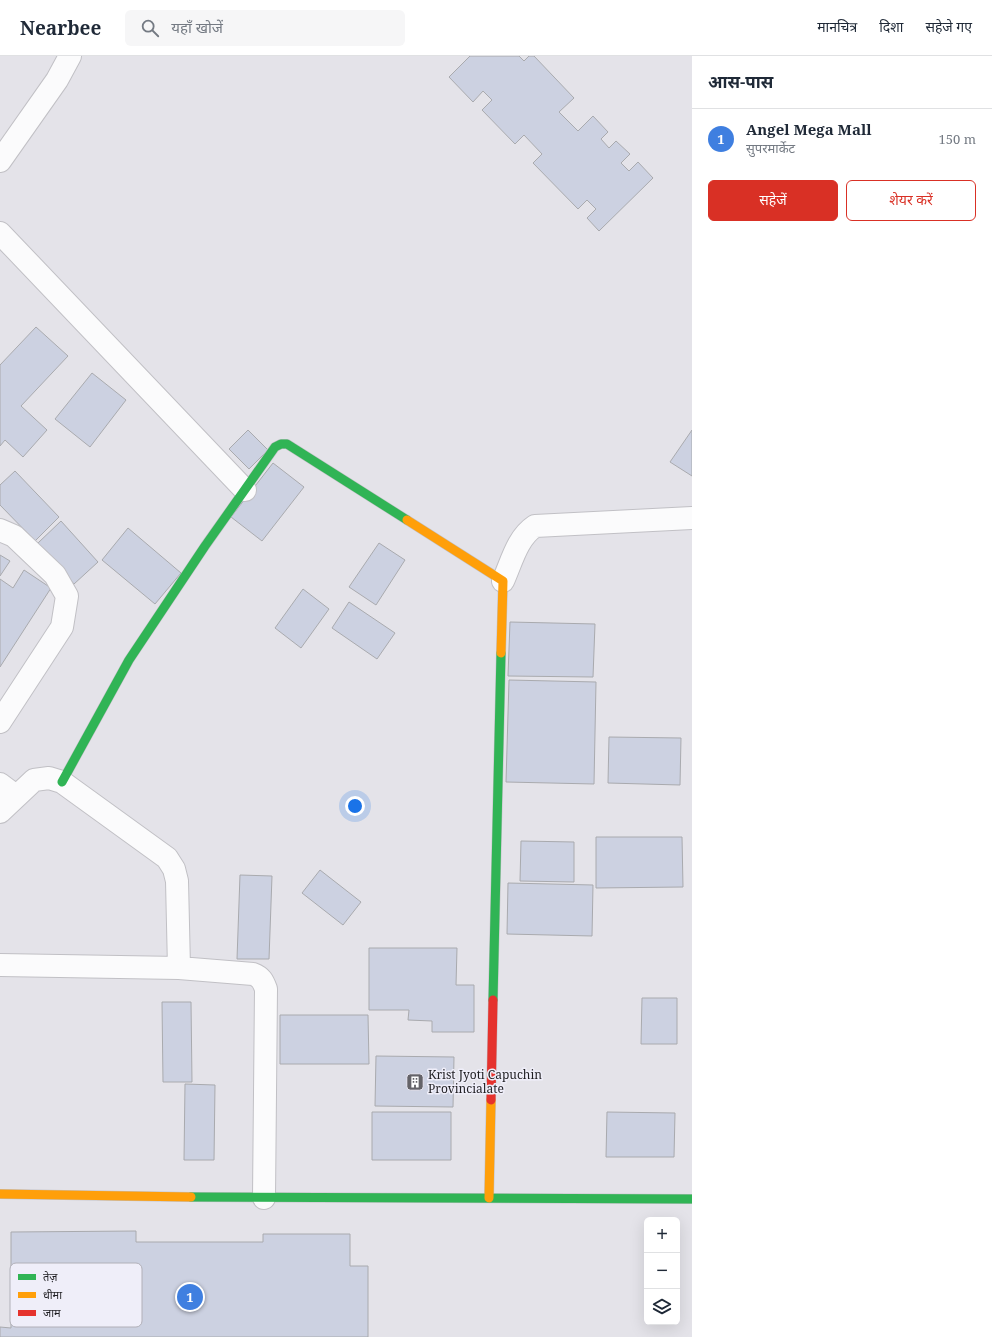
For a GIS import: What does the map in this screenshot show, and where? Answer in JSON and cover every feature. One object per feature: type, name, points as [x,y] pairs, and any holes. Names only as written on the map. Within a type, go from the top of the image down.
[{"type":"street","points":[[0,161],[57,80],[70,56]]},
{"type":"street","points":[[0,233],[245,490]]},
{"type":"street","points":[[62,782],[129,660],[275,447],[282,443],[286,444],[503,581]]},
{"type":"street","points":[[489,1198],[503,581],[520,542],[526,532],[535,526],[692,518]]},
{"type":"street","points":[[0,530],[14,536],[55,575],[67,596],[62,627],[0,722]]},
{"type":"street","points":[[0,812],[8,790],[34,780],[49,778],[62,782],[167,858],[174,869],[177,881],[179,968]]},
{"type":"street","points":[[0,965],[179,968],[253,974],[259,976],[266,988],[264,1198]]},
{"type":"street","points":[[0,1194],[264,1198],[692,1199]]},
{"type":"building","points":[[470,56],[519,56],[524,61],[529,56],[534,56],[574,98],[559,112],[578,131],[593,116],[608,132],[601,139],[609,148],[616,141],[630,154],[621,163],[629,171],[638,162],[653,178],[599,231],[587,218],[596,209],[587,200],[578,209],[533,163],[542,154],[524,135],[515,144],[482,110],[492,100],[483,91],[473,102],[449,77]]},
{"type":"building","points":[[36,327],[68,356],[21,406],[47,430],[23,457],[5,440],[0,446],[0,365]]},
{"type":"building","points":[[92,373],[126,400],[90,447],[55,419]]},
{"type":"building","points":[[248,430],[268,450],[249,469],[229,449]]},
{"type":"building","points":[[692,430],[692,476],[670,462]]},
{"type":"building","points":[[273,463],[304,487],[262,541],[231,517]]},
{"type":"building","points":[[15,471],[59,517],[35,541],[0,505],[0,485]]},
{"type":"building","points":[[61,521],[98,562],[74,584],[38,543]]},
{"type":"building","points":[[128,528],[181,573],[155,604],[102,560]]},
{"type":"building","points":[[379,543],[405,560],[376,605],[349,587]]},
{"type":"building","points":[[0,555],[10,561],[0,576]]},
{"type":"building","points":[[24,570],[51,588],[0,667],[0,579],[13,588]]},
{"type":"building","points":[[303,589],[329,609],[301,648],[275,628]]},
{"type":"building","points":[[349,602],[395,633],[377,659],[332,628]]},
{"type":"building","points":[[510,622],[595,624],[593,677],[508,676]]},
{"type":"building","points":[[509,680],[596,682],[594,784],[506,782]]},
{"type":"building","points":[[609,737],[681,738],[680,785],[608,783]]},
{"type":"building","points":[[596,837],[682,837],[683,887],[596,888]]},
{"type":"building","points":[[521,841],[574,842],[574,882],[520,881]]},
{"type":"building","points":[[320,870],[361,902],[343,925],[302,893]]},
{"type":"building","points":[[240,875],[272,876],[269,959],[237,959]]},
{"type":"building","points":[[508,883],[593,885],[592,936],[507,934]]},
{"type":"building","points":[[369,948],[457,948],[456,985],[474,985],[474,1032],[432,1032],[432,1021],[408,1020],[409,1010],[369,1010]]},
{"type":"building","points":[[642,998],[677,998],[677,1044],[641,1044]]},
{"type":"building","points":[[162,1002],[191,1002],[192,1082],[163,1082]]},
{"type":"building","points":[[280,1015],[368,1015],[369,1064],[280,1064]]},
{"type":"building","name":"Krist Jyoti Capuchin Provincialate","points":[[376,1056],[454,1057],[453,1107],[375,1106]]},
{"type":"building","points":[[185,1084],[215,1085],[214,1160],[184,1160]]},
{"type":"building","points":[[372,1112],[451,1112],[451,1160],[372,1160]]},
{"type":"building","points":[[607,1112],[675,1113],[674,1157],[606,1157]]},
{"type":"building","points":[[136,1231],[136,1242],[263,1242],[263,1234],[350,1234],[350,1266],[368,1266],[368,1337],[0,1337],[0,1327],[142,1327],[142,1263],[11,1263],[11,1232]]},
{"type":"traffic: fast","points":[[62,782],[129,660],[205,546],[275,447],[281,444],[287,444],[407,520]]},
{"type":"traffic: fast","points":[[493,1000],[501,653]]},
{"type":"traffic: fast","points":[[191,1197],[692,1199]]},
{"type":"traffic: slow","points":[[407,520],[503,581],[501,653]]},
{"type":"traffic: slow","points":[[489,1198],[491,1100]]},
{"type":"traffic: slow","points":[[0,1194],[191,1197]]},
{"type":"traffic: jam","points":[[491,1100],[493,1000]]},
{"type":"place","name":"Krist Jyoti Capuchin Provincialate","points":[[415,1082]]},
{"type":"place","name":"Angel Mega Mall","points":[[190,1297]]}]
